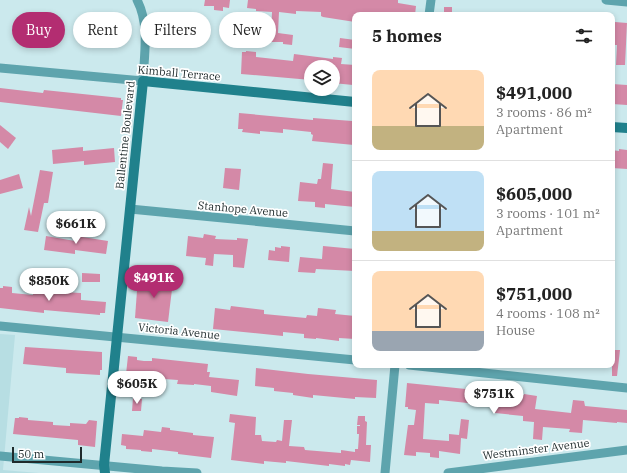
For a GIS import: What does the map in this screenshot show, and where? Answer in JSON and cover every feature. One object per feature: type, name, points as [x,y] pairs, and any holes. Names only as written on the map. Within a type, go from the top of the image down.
[{"type":"street","name":"Ballentine Boulevard","points":[[103,470],[118,337],[143,82],[146,30],[141,7],[137,0]]},
{"type":"street","points":[[429,12],[431,0]]},
{"type":"street","points":[[606,0],[627,2]]},
{"type":"street","name":"Kimball Terrace","points":[[0,68],[352,102]]},
{"type":"street","points":[[615,127],[627,128]]},
{"type":"street","name":"Stanhope Avenue","points":[[130,209],[352,231]]},
{"type":"street","name":"Victoria Avenue","points":[[0,326],[352,360]]},
{"type":"street","points":[[385,473],[395,368]]},
{"type":"street","points":[[437,368],[627,388]]},
{"type":"street","name":"Westminster Avenue","points":[[448,473],[627,450]]},
{"type":"street","points":[[0,456],[103,470],[197,473]]},
{"type":"shaded area","points":[[0,334],[15,335],[3,470],[39,473],[0,473]]},
{"type":"building","points":[[205,0],[230,0],[229,8],[223,7],[223,11],[214,10],[214,6],[204,6]]},
{"type":"building","points":[[248,0],[398,0],[398,3],[416,6],[415,12],[352,12],[352,22],[323,17],[321,16],[321,12],[296,11],[296,14],[279,12],[278,33],[293,35],[292,45],[283,44],[283,42],[276,42],[276,12],[256,11],[256,9],[247,8]]},
{"type":"building","points":[[444,7],[452,7],[452,12],[444,12]]},
{"type":"building","points":[[615,22],[627,23],[625,65],[616,65],[617,45],[615,45]]},
{"type":"building","points":[[340,38],[352,40],[352,49],[339,47]]},
{"type":"building","points":[[242,52],[256,52],[256,57],[293,61],[294,54],[333,59],[333,57],[342,58],[341,64],[352,65],[352,85],[340,84],[340,60],[304,60],[304,79],[241,74]]},
{"type":"building","points":[[615,84],[627,85],[627,105],[615,104]]},
{"type":"building","points":[[0,88],[43,93],[44,90],[121,98],[121,100],[123,100],[121,116],[0,102]]},
{"type":"building","points":[[239,113],[313,120],[313,118],[352,121],[352,145],[312,141],[313,135],[311,132],[283,129],[283,133],[260,131],[260,134],[242,132],[243,129],[238,129]]},
{"type":"building","points":[[0,125],[16,138],[8,149],[0,142]]},
{"type":"building","points":[[83,147],[83,151],[114,148],[115,162],[84,165],[84,161],[53,164],[52,150]]},
{"type":"building","points":[[619,149],[627,150],[627,169],[615,168],[615,150],[619,151]]},
{"type":"building","points":[[323,163],[333,164],[331,189],[352,192],[352,207],[325,204],[325,208],[315,207],[315,202],[298,201],[300,182],[317,184],[318,179],[321,179]]},
{"type":"building","points":[[225,168],[241,169],[239,190],[223,188]]},
{"type":"building","points":[[40,170],[53,172],[48,203],[44,203],[38,232],[24,230],[29,207],[31,216]]},
{"type":"building","points":[[19,174],[23,188],[0,194],[0,180]]},
{"type":"building","points":[[204,234],[216,236],[215,239],[248,239],[244,268],[233,267],[233,255],[214,254],[213,266],[205,265],[206,258],[186,256],[188,236],[203,238]]},
{"type":"building","points":[[46,236],[75,241],[76,236],[108,241],[106,254],[75,250],[75,254],[44,250]]},
{"type":"building","points":[[281,246],[290,247],[289,262],[268,260],[269,250],[275,251],[275,247],[281,248]]},
{"type":"building","points":[[323,246],[352,249],[352,271],[316,269],[315,273],[298,272],[300,257],[322,259]]},
{"type":"building","points":[[82,273],[100,274],[100,282],[82,282]]},
{"type":"building","points":[[138,277],[173,281],[168,322],[135,318]]},
{"type":"building","points":[[3,286],[12,287],[12,293],[33,295],[33,287],[44,288],[44,291],[81,293],[81,300],[106,302],[105,313],[100,313],[100,315],[44,310],[44,313],[0,308],[0,288],[3,288]]},
{"type":"building","points":[[231,306],[264,310],[264,314],[306,318],[307,315],[317,316],[318,308],[336,310],[335,314],[352,316],[352,339],[339,338],[339,341],[304,338],[304,334],[283,332],[283,336],[213,329],[215,308],[230,310]]},
{"type":"building","points":[[25,347],[102,352],[102,370],[100,370],[100,375],[66,373],[66,368],[23,364]]},
{"type":"building","points":[[615,350],[620,350],[617,376],[612,376],[612,368],[615,368]]},
{"type":"building","points":[[128,356],[137,357],[137,360],[144,361],[152,361],[152,358],[208,364],[207,372],[210,372],[209,377],[239,380],[237,396],[211,392],[211,386],[177,384],[178,380],[150,378],[150,375],[126,374]]},
{"type":"building","points":[[256,368],[377,380],[376,398],[355,397],[355,399],[313,395],[313,398],[293,395],[293,393],[274,391],[274,388],[255,386]]},
{"type":"building","points":[[407,383],[537,396],[535,409],[571,413],[573,400],[584,401],[585,406],[627,410],[627,423],[583,420],[582,433],[569,432],[570,429],[543,427],[542,440],[533,439],[534,422],[523,421],[523,416],[495,413],[496,406],[439,400],[439,404],[425,403],[423,439],[449,441],[449,434],[459,435],[461,419],[469,420],[467,439],[461,438],[460,454],[439,451],[439,458],[430,457],[430,453],[416,452],[416,456],[404,455],[408,425],[414,425],[416,410],[405,407]]},
{"type":"building","points":[[133,398],[142,399],[141,411],[132,411]]},
{"type":"building","points":[[230,414],[256,417],[255,435],[261,435],[262,441],[282,441],[284,420],[292,420],[289,446],[304,447],[305,450],[341,453],[341,450],[355,452],[355,449],[358,449],[359,434],[357,434],[357,426],[360,425],[357,425],[358,416],[365,416],[365,421],[367,422],[366,445],[371,445],[370,462],[351,460],[350,465],[345,464],[345,466],[329,464],[329,466],[286,461],[286,463],[264,461],[264,464],[231,460],[235,423],[229,422]]},
{"type":"building","points":[[15,418],[28,418],[28,420],[53,422],[53,425],[70,426],[70,423],[86,424],[89,420],[97,421],[95,447],[78,445],[78,440],[13,434]]},
{"type":"building","points":[[162,427],[170,428],[170,430],[193,433],[193,435],[214,437],[211,458],[152,449],[152,452],[126,449],[126,446],[121,445],[122,434],[143,436],[144,430],[161,432]]}]
